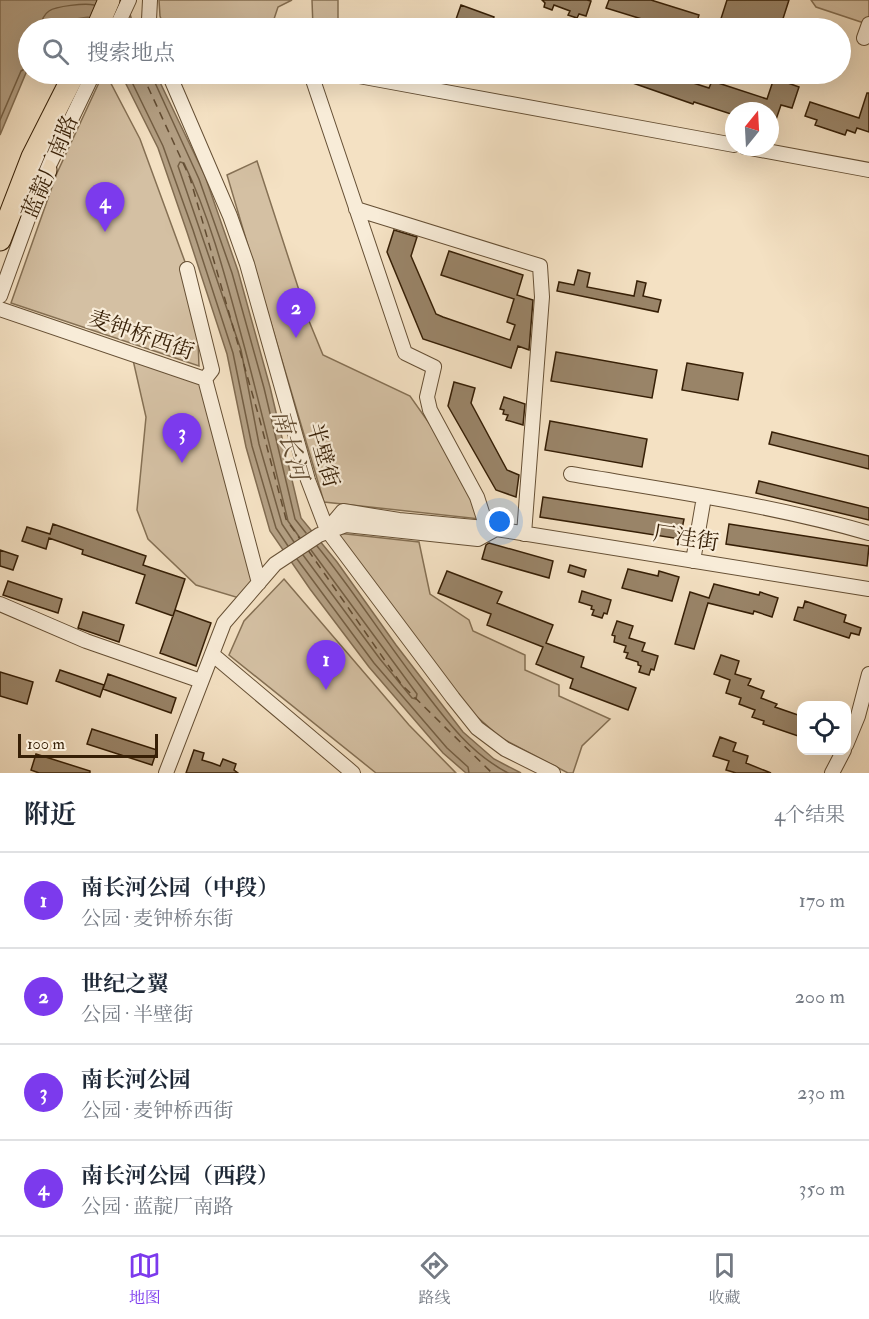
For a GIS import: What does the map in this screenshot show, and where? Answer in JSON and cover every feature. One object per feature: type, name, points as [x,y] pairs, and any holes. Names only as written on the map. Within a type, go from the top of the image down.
[{"type":"highway","points":[[101,18],[109,0]]},
{"type":"highway","name":"蓝靛厂南路","points":[[1,238],[32,157],[69,84]]},
{"type":"highway","points":[[1,238],[46,170]]},
{"type":"street","points":[[121,18],[129,0]]},
{"type":"street","points":[[149,18],[150,0]]},
{"type":"street","points":[[864,38],[869,24]]},
{"type":"street","name":"蓝靛厂南路","points":[[0,296],[46,170],[88,84]]},
{"type":"street","name":"半壁街","points":[[173,84],[230,216],[247,264],[323,533],[477,728],[505,748],[553,773]]},
{"type":"street","points":[[314,84],[405,353],[434,367],[427,397],[430,410],[477,497],[491,529]]},
{"type":"street","points":[[402,84],[725,143]]},
{"type":"street","points":[[779,153],[869,170]]},
{"type":"street","points":[[356,209],[540,266],[542,297],[524,534]]},
{"type":"street","points":[[187,269],[212,370],[206,379]]},
{"type":"street","name":"麦钟桥西街","points":[[0,309],[206,379],[258,583]]},
{"type":"street","points":[[571,474],[659,487],[837,524],[869,533]]},
{"type":"street","points":[[693,561],[704,497]]},
{"type":"street","name":"厂洼街","points":[[323,533],[343,511],[399,520],[491,529],[869,589]]},
{"type":"street","points":[[166,773],[224,623],[275,564],[323,533]]},
{"type":"street","points":[[0,604],[86,641],[201,681]]},
{"type":"street","points":[[212,654],[353,773]]},
{"type":"street","points":[[851,733],[869,675]]},
{"type":"street","points":[[832,773],[841,755]]},
{"type":"shaded area","points":[[159,0],[292,0],[278,7],[274,18],[161,18]]},
{"type":"shaded area","points":[[312,0],[338,0],[338,18],[313,18]]},
{"type":"shaded area","points":[[811,0],[869,0],[869,18],[867,24],[816,7]]},
{"type":"shaded area","points":[[98,84],[111,84],[140,139],[196,292],[199,366],[11,303],[57,173]]},
{"type":"shaded area","points":[[257,161],[309,321],[323,355],[410,396],[482,498],[480,519],[324,502],[227,175]]},
{"type":"shaded area","points":[[133,360],[202,384],[253,583],[239,598],[196,585],[148,539],[137,510],[146,417]]},
{"type":"shaded area","points":[[337,533],[419,542],[430,594],[469,620],[473,631],[525,655],[525,670],[559,685],[559,696],[610,719],[582,746],[573,773],[568,773],[501,738],[466,707]]},
{"type":"shaded area","points":[[284,579],[409,725],[456,773],[376,773],[229,655],[244,621]]},
{"type":"water","points":[[0,0],[126,0],[131,18],[18,18],[18,84],[21,84],[0,135]]},
{"type":"water","points":[[126,84],[161,84],[205,176],[238,271],[270,387],[301,518],[337,562],[396,645],[463,732],[494,759],[521,773],[466,773],[443,753],[369,667],[270,531],[246,447],[227,354],[158,148]]},
{"type":"building","points":[[542,0],[591,1],[586,16],[579,14],[577,18],[568,15],[570,11],[554,5],[552,10],[544,7],[545,3]]},
{"type":"building","points":[[609,0],[651,0],[699,15],[698,18],[638,18],[606,8]]},
{"type":"building","points":[[727,0],[789,0],[783,18],[721,18]]},
{"type":"building","points":[[461,5],[494,17],[494,18],[456,18]]},
{"type":"building","points":[[636,84],[696,84],[709,88],[711,84],[721,84],[767,99],[772,84],[791,84],[799,87],[792,108],[781,105],[779,111],[779,102],[725,102],[725,112],[694,102],[693,104]]},
{"type":"building","points":[[867,93],[869,93],[869,132],[857,128],[855,133],[847,130],[845,135],[815,125],[817,120],[805,116],[810,102],[859,118]]},
{"type":"building","points":[[394,230],[417,237],[411,256],[436,314],[510,340],[515,325],[507,322],[514,299],[441,275],[449,251],[523,275],[517,295],[533,300],[529,350],[518,346],[511,368],[423,339],[387,252]]},
{"type":"building","points":[[578,270],[590,273],[587,287],[634,296],[637,281],[646,283],[643,296],[661,300],[658,312],[557,291],[559,282],[574,285]]},
{"type":"building","points":[[556,352],[657,370],[652,398],[551,381]]},
{"type":"building","points":[[687,363],[743,373],[738,400],[682,390]]},
{"type":"building","points":[[454,382],[475,388],[471,403],[507,470],[519,475],[516,497],[496,490],[448,406]]},
{"type":"building","points":[[504,397],[525,404],[523,425],[506,420],[508,415],[503,414],[504,410],[500,409]]},
{"type":"building","points":[[550,421],[647,439],[642,467],[545,450]]},
{"type":"building","points":[[772,432],[869,456],[869,469],[769,444]]},
{"type":"building","points":[[759,481],[869,508],[869,520],[756,493]]},
{"type":"building","points":[[543,497],[684,519],[680,539],[540,517]]},
{"type":"building","points":[[53,524],[146,556],[143,565],[185,579],[173,616],[136,603],[145,575],[82,554],[83,550],[49,538],[46,549],[22,541],[27,527],[50,534]]},
{"type":"building","points":[[729,524],[869,546],[867,566],[726,544]]},
{"type":"building","points":[[489,543],[553,561],[549,578],[482,559],[486,545]]},
{"type":"building","points":[[0,550],[18,556],[13,570],[0,566]]},
{"type":"building","points":[[570,565],[586,570],[584,577],[568,572]]},
{"type":"building","points":[[628,569],[658,576],[659,571],[679,577],[672,601],[622,588]]},
{"type":"building","points":[[447,571],[502,592],[497,603],[553,625],[546,643],[584,657],[581,667],[636,688],[628,710],[570,688],[573,679],[536,664],[543,647],[487,625],[491,614],[438,593]]},
{"type":"building","points":[[8,581],[62,599],[58,613],[3,595]]},
{"type":"building","points":[[714,584],[759,595],[760,592],[778,598],[772,617],[754,611],[753,614],[708,603],[694,649],[675,644],[690,592],[709,598]]},
{"type":"building","points":[[582,591],[611,600],[607,614],[604,613],[602,618],[592,615],[594,610],[591,609],[592,606],[579,602]]},
{"type":"building","points":[[805,601],[846,615],[844,622],[861,628],[859,635],[851,633],[849,638],[794,620],[798,607],[803,608]]},
{"type":"building","points":[[175,610],[211,623],[196,666],[160,653]]},
{"type":"building","points":[[83,612],[124,625],[119,642],[78,628]]},
{"type":"building","points":[[617,621],[633,626],[629,638],[645,643],[642,651],[658,656],[654,670],[651,669],[649,675],[639,672],[641,666],[638,662],[626,658],[628,653],[624,652],[626,646],[614,642],[615,636],[612,635]]},
{"type":"building","points":[[721,655],[739,661],[735,674],[751,679],[748,685],[764,691],[761,698],[777,704],[775,707],[797,715],[797,736],[763,724],[764,721],[752,717],[755,710],[739,704],[741,698],[726,693],[730,680],[714,674]]},
{"type":"building","points":[[60,670],[104,685],[100,697],[56,681]]},
{"type":"building","points":[[0,672],[33,682],[27,704],[0,696]]},
{"type":"building","points":[[108,674],[176,698],[171,713],[103,689]]},
{"type":"building","points":[[92,729],[157,750],[152,765],[87,744]]},
{"type":"building","points":[[720,737],[736,743],[733,751],[748,756],[746,763],[771,773],[736,773],[726,770],[729,761],[713,756]]},
{"type":"building","points":[[194,750],[204,753],[202,760],[220,766],[223,759],[236,764],[234,770],[238,773],[186,773]]},
{"type":"building","points":[[36,754],[90,771],[90,773],[39,773],[31,770]]},
{"type":"ferry route","points":[[147,84],[190,178],[286,519],[300,539]]},
{"type":"ferry route","points":[[308,550],[402,685],[492,773]]},
{"type":"place","name":"南长河公园（西段）","points":[[105,232]]},
{"type":"place","name":"世纪之翼","points":[[296,338]]},
{"type":"place","name":"南长河公园","points":[[182,463]]},
{"type":"place","name":"南长河公园（中段）","points":[[326,690]]},
{"type":"water label","name":"南长河","points":[[290,445]]}]
